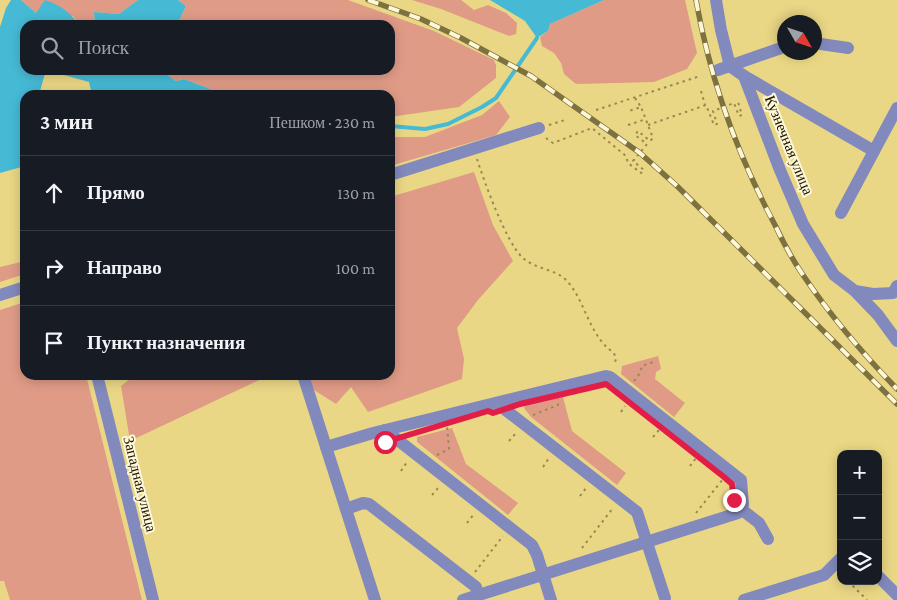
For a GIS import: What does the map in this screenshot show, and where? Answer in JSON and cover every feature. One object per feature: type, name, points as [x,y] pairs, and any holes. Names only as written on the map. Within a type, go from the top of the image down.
[{"type":"street","points":[[716,0],[724,68]]},
{"type":"street","points":[[822,44],[848,48]]},
{"type":"street","points":[[724,68],[777,49]]},
{"type":"street","points":[[724,68],[744,76],[874,151]]},
{"type":"street","name":"Кузнечная улица","points":[[744,76],[803,224],[834,275],[855,291],[878,315],[897,341]]},
{"type":"street","points":[[841,213],[897,108]]},
{"type":"street","points":[[395,174],[542,132]]},
{"type":"street","points":[[0,295],[20,289]]},
{"type":"street","points":[[855,291],[873,294],[895,289]]},
{"type":"street","points":[[326,446],[606,376],[610,377],[741,480],[743,505],[738,513],[463,600]]},
{"type":"street","name":"Западная улица","points":[[98,380],[153,600]]},
{"type":"street","points":[[305,380],[375,600]]},
{"type":"street","points":[[498,404],[637,512],[665,598]]},
{"type":"street","points":[[385,430],[413,458],[532,546],[551,600]]},
{"type":"street","points":[[346,510],[363,503],[368,504],[476,587],[478,595]]},
{"type":"street","points":[[742,509],[760,523],[768,539]]},
{"type":"street","points":[[744,600],[824,575],[837,562]]},
{"type":"street","points":[[882,580],[897,595]]},
{"type":"path","points":[[596,110],[700,76]]},
{"type":"path","points":[[701,91],[714,125],[718,124],[713,110],[734,103],[739,116],[742,115],[738,102],[752,96]]},
{"type":"path","points":[[565,120],[542,132],[553,143],[592,128],[626,156],[628,162],[641,173],[644,170],[633,161],[647,144],[636,135],[638,132],[650,141],[653,138],[642,107],[635,98]]},
{"type":"path","points":[[648,125],[705,105]]},
{"type":"path","points":[[629,111],[642,107]]},
{"type":"path","points":[[628,124],[646,119]]},
{"type":"path","points":[[477,156],[483,179],[508,235],[521,257],[530,263],[559,274],[570,284],[598,337],[614,353],[616,359],[610,377]]},
{"type":"path","points":[[621,412],[629,402],[621,396],[640,373],[642,366],[656,361]]},
{"type":"path","points":[[431,450],[438,455],[449,449],[447,424]]},
{"type":"path","points":[[653,438],[661,428]]},
{"type":"path","points":[[402,456],[413,458]]},
{"type":"path","points":[[543,467],[551,456]]},
{"type":"path","points":[[690,466],[697,456]]},
{"type":"path","points":[[401,471],[413,458]]},
{"type":"path","points":[[696,514],[724,477],[728,481]]},
{"type":"path","points":[[580,496],[589,484]]},
{"type":"path","points":[[432,495],[440,485]]},
{"type":"path","points":[[583,548],[616,504]]},
{"type":"path","points":[[467,523],[475,512]]},
{"type":"path","points":[[473,574],[504,535]]},
{"type":"path","points":[[852,585],[867,600]]},
{"type":"shaded area","points":[[21,0],[138,0],[119,14],[94,12],[95,20],[76,20],[73,16],[37,14]]},
{"type":"shaded area","points":[[178,0],[348,0],[434,31],[494,60],[496,78],[459,107],[395,116],[395,90],[213,90],[184,79],[176,81],[167,75],[395,75],[395,20],[179,20],[186,6]]},
{"type":"shaded area","points":[[412,0],[461,0],[474,10],[488,5],[506,13],[517,23],[516,34],[509,36],[441,9]]},
{"type":"shaded area","points":[[604,0],[685,0],[697,53],[687,69],[654,82],[576,84],[564,74],[561,63],[554,53],[542,46],[540,37],[548,31],[550,24]]},
{"type":"shaded area","points":[[499,101],[510,117],[496,135],[395,165],[395,137],[425,137],[482,115]]},
{"type":"shaded area","points":[[474,172],[493,225],[513,261],[478,300],[457,328],[464,359],[462,379],[368,412],[351,387],[336,404],[314,390],[311,380],[395,380],[395,196]]},
{"type":"shaded area","points":[[20,262],[20,276],[0,282],[0,267]]},
{"type":"shaded area","points":[[20,304],[20,380],[87,380],[142,600],[10,600],[4,581],[0,581],[0,310]]},
{"type":"shaded area","points":[[658,356],[661,369],[656,372],[655,379],[685,403],[674,417],[621,374],[622,366]]},
{"type":"shaded area","points":[[128,380],[259,380],[130,441],[121,386]]},
{"type":"shaded area","points":[[563,397],[572,431],[626,473],[617,485],[531,417],[524,408],[525,405]]},
{"type":"shaded area","points":[[452,428],[466,464],[518,503],[508,515],[417,442],[417,437]]},
{"type":"water","points":[[11,0],[21,0],[36,13],[45,0],[56,4],[76,20],[20,20],[20,75],[45,75],[40,90],[20,90],[20,167],[0,173],[0,27],[6,8]]},
{"type":"water","points":[[138,0],[178,0],[186,6],[179,20],[95,20],[94,12],[119,14]]},
{"type":"water","points":[[490,0],[604,0],[550,24],[548,31],[537,38],[525,21]]},
{"type":"water","points":[[64,75],[167,75],[176,81],[184,79],[213,90],[91,90],[89,82]]},
{"type":"waterway","points":[[395,126],[425,129],[448,124],[482,107],[496,98],[537,38]]},
{"type":"railway","points":[[368,0],[421,19],[461,38],[531,76],[640,153],[677,186],[897,404]]},
{"type":"railway","points":[[696,0],[709,58],[726,116],[761,198],[784,244],[813,290],[859,348],[897,389]]},
{"type":"route","points":[[385,442],[488,411],[493,413],[520,404],[602,383],[606,384],[732,484],[734,500]]}]
